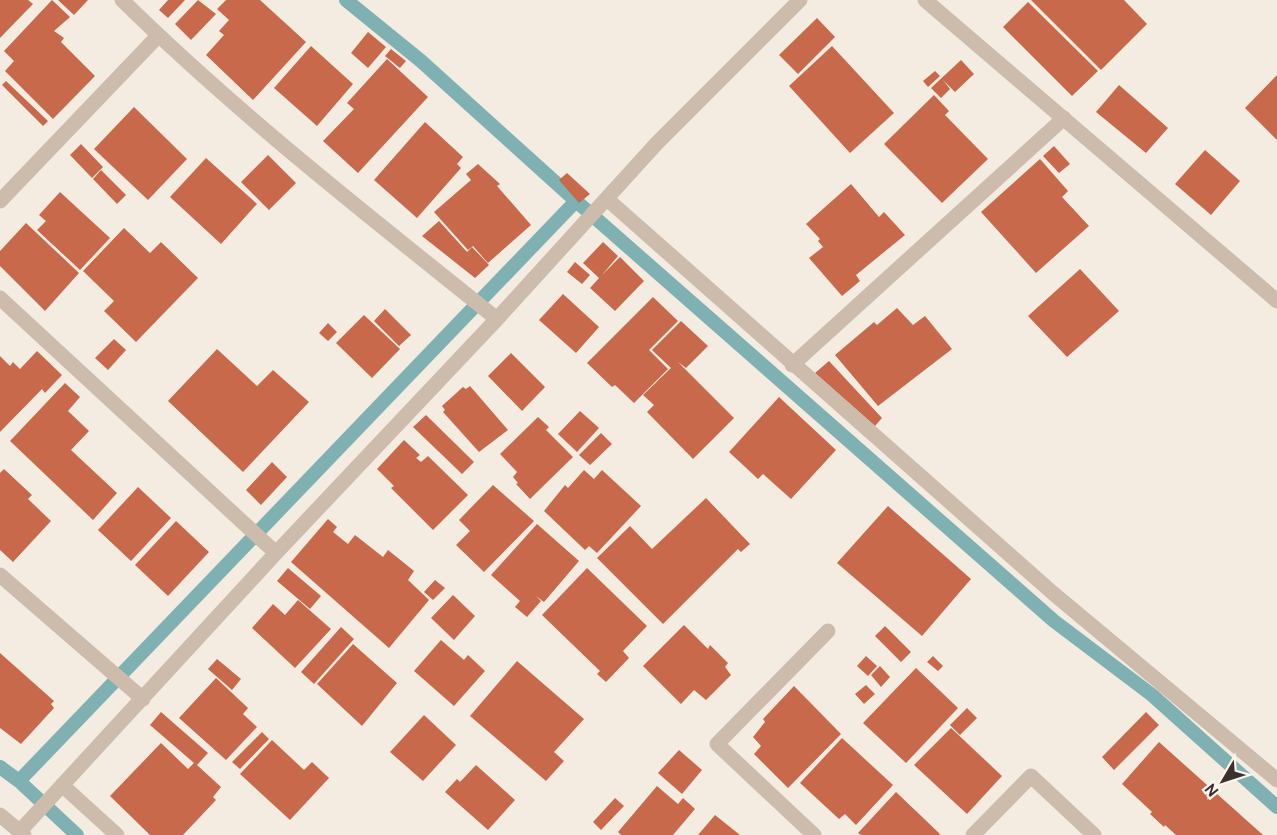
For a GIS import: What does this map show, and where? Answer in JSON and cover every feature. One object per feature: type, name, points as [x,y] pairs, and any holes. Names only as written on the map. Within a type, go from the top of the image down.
[{"type":"street","points":[[122,0],[158,36],[335,190],[497,319]]},
{"type":"street","points":[[0,815],[22,833],[40,809],[270,548],[497,319],[657,143],[800,0]]},
{"type":"street","points":[[925,0],[1277,301]]},
{"type":"street","points":[[0,201],[158,36]]},
{"type":"street","points":[[792,365],[1064,118]]},
{"type":"street","points":[[603,204],[792,365],[1054,594],[1277,780]]},
{"type":"street","points":[[0,298],[270,548]]},
{"type":"street","points":[[0,574],[139,696]]},
{"type":"street","points":[[814,835],[717,744],[828,632]]},
{"type":"street","points":[[973,835],[1031,776],[1094,835]]},
{"type":"street","points":[[59,790],[117,835]]},
{"type":"building","points":[[0,0],[28,0],[33,4],[0,38]]},
{"type":"building","points":[[52,0],[70,17],[54,31],[64,38],[61,42],[95,76],[53,119],[5,71],[14,61],[4,51]]},
{"type":"building","points":[[58,0],[88,0],[74,15]]},
{"type":"building","points":[[168,0],[185,0],[168,18],[159,10]]},
{"type":"building","points":[[198,0],[216,14],[191,40],[175,24]]},
{"type":"building","points":[[226,0],[260,0],[306,42],[253,100],[206,55],[224,35],[219,31],[229,20],[217,9]]},
{"type":"building","points":[[1031,0],[1124,0],[1147,24],[1101,70]]},
{"type":"building","points":[[1028,2],[1098,71],[1072,96],[1003,27]]},
{"type":"building","points":[[817,18],[835,37],[798,74],[779,55]]},
{"type":"building","points":[[368,32],[386,47],[368,68],[351,53]]},
{"type":"building","points":[[311,46],[353,84],[317,126],[274,88]]},
{"type":"building","points":[[832,46],[894,113],[850,153],[789,86]]},
{"type":"building","points":[[391,49],[406,61],[400,68],[385,56]]},
{"type":"building","points":[[387,59],[428,97],[358,173],[323,141],[354,109],[347,103]]},
{"type":"building","points":[[961,60],[974,74],[955,92],[943,80],[950,89],[941,98],[931,88]]},
{"type":"building","points":[[935,71],[940,76],[928,87],[923,81]]},
{"type":"building","points":[[1277,75],[1277,140],[1245,108]]},
{"type":"building","points":[[6,81],[48,121],[43,126],[2,85]]},
{"type":"building","points":[[1119,85],[1168,128],[1146,153],[1096,112]]},
{"type":"building","points":[[934,95],[949,111],[945,115],[988,159],[942,203],[884,144]]},
{"type":"building","points":[[134,107],[187,159],[148,200],[94,149]]},
{"type":"building","points":[[425,122],[463,157],[457,164],[461,168],[417,218],[374,180]]},
{"type":"building","points":[[81,144],[103,167],[92,178],[70,155]]},
{"type":"building","points":[[1054,146],[1070,164],[1059,173],[1043,156]]},
{"type":"building","points":[[1205,150],[1240,181],[1211,215],[1175,184]]},
{"type":"building","points":[[268,155],[296,183],[269,210],[241,182]]},
{"type":"building","points":[[206,158],[257,204],[221,244],[170,197]]},
{"type":"building","points":[[1040,159],[1068,191],[1062,197],[1089,226],[1036,273],[981,212]]},
{"type":"building","points":[[478,164],[500,184],[497,186],[531,225],[488,263],[473,246],[468,250],[434,212],[471,180],[466,174]]},
{"type":"building","points":[[101,170],[126,195],[117,204],[93,179]]},
{"type":"building","points":[[567,173],[590,194],[579,203],[559,180]]},
{"type":"building","points":[[851,184],[879,217],[884,212],[905,235],[856,275],[860,281],[842,296],[809,258],[823,247],[818,241],[820,239],[806,224]]},
{"type":"building","points":[[60,192],[110,238],[80,270],[37,230],[46,221],[39,215]]},
{"type":"building","points":[[439,221],[467,252],[472,247],[489,265],[475,278],[422,236]]},
{"type":"building","points":[[26,223],[79,273],[45,311],[0,266],[0,251]]},
{"type":"building","points":[[124,228],[150,253],[161,242],[198,278],[136,342],[104,311],[114,301],[83,271]]},
{"type":"building","points":[[603,242],[618,256],[602,275],[620,257],[644,281],[615,311],[590,288],[599,278],[583,263]]},
{"type":"building","points":[[575,262],[590,275],[582,284],[567,272]]},
{"type":"building","points":[[1080,269],[1119,311],[1067,357],[1028,316]]},
{"type":"building","points":[[563,294],[599,327],[576,353],[539,320]]},
{"type":"building","points":[[653,297],[678,321],[649,350],[668,369],[634,403],[615,385],[612,387],[587,363]]},
{"type":"building","points":[[897,308],[913,325],[925,316],[952,349],[878,406],[835,355],[874,322],[877,325]]},
{"type":"building","points":[[385,309],[411,335],[399,346],[374,321]]},
{"type":"building","points":[[364,315],[400,349],[372,378],[336,343]]},
{"type":"building","points":[[681,321],[708,346],[686,368],[678,362],[734,418],[693,459],[647,412],[654,405],[643,395],[671,368],[652,350]]},
{"type":"building","points":[[328,323],[337,332],[328,341],[319,333]]},
{"type":"building","points":[[114,339],[126,350],[108,370],[95,358]]},
{"type":"building","points":[[217,349],[257,386],[273,370],[309,402],[243,472],[168,401]]},
{"type":"building","points":[[37,351],[62,375],[45,393],[42,389],[0,432],[0,356],[10,366],[13,362],[20,369]]},
{"type":"building","points":[[511,353],[545,387],[522,411],[488,376]]},
{"type":"building","points":[[829,361],[882,418],[875,426],[815,373]]},
{"type":"building","points":[[65,383],[80,397],[68,411],[89,431],[71,450],[117,493],[93,520],[10,441]]},
{"type":"building","points":[[470,386],[508,430],[479,452],[443,412],[445,410],[442,406],[463,387],[466,389]]},
{"type":"building","points":[[779,397],[836,450],[791,499],[763,474],[758,479],[729,452]]},
{"type":"building","points":[[580,411],[599,428],[577,452],[558,434]]},
{"type":"building","points":[[426,415],[474,462],[462,474],[413,427]]},
{"type":"building","points":[[538,417],[549,427],[546,430],[573,457],[530,499],[516,484],[518,483],[513,477],[517,472],[500,454]]},
{"type":"building","points":[[601,433],[612,444],[590,465],[579,455]]},
{"type":"building","points":[[404,440],[420,455],[416,458],[421,462],[428,456],[468,495],[433,530],[391,488],[394,486],[377,469]]},
{"type":"building","points":[[272,462],[287,477],[261,505],[246,490]]},
{"type":"building","points":[[4,469],[32,495],[28,499],[51,521],[13,562],[0,550],[0,473]]},
{"type":"building","points":[[584,470],[594,479],[602,470],[641,506],[597,553],[589,546],[585,550],[544,511],[565,485],[568,488]]},
{"type":"building","points":[[493,485],[534,521],[484,572],[456,545],[470,531],[459,520]]},
{"type":"building","points":[[138,487],[171,518],[131,561],[98,530]]},
{"type":"building","points":[[706,498],[750,544],[741,552],[738,549],[663,624],[597,558],[630,526],[652,549]]},
{"type":"building","points":[[888,506],[971,579],[922,636],[837,563]]},
{"type":"building","points":[[328,519],[337,527],[333,532],[348,544],[355,535],[383,557],[388,550],[414,571],[408,580],[429,600],[389,648],[291,562]]},
{"type":"building","points":[[176,521],[209,552],[168,596],[135,565]]},
{"type":"building","points":[[537,524],[579,561],[544,602],[536,596],[541,601],[527,617],[515,607],[520,601],[491,575]]},
{"type":"building","points":[[288,568],[321,596],[310,609],[277,581]]},
{"type":"building","points":[[587,568],[647,626],[623,651],[629,658],[606,682],[597,674],[600,671],[542,615]]},
{"type":"building","points":[[435,580],[445,588],[433,600],[424,592]]},
{"type":"building","points":[[453,595],[475,616],[454,640],[431,618]]},
{"type":"building","points":[[298,600],[331,629],[295,668],[252,628],[273,604],[285,615]]},
{"type":"building","points":[[684,625],[708,649],[710,645],[728,663],[725,667],[731,675],[706,700],[694,690],[681,704],[643,666]]},
{"type":"building","points":[[885,626],[911,652],[901,662],[875,636]]},
{"type":"building","points":[[341,627],[354,639],[314,684],[301,672]]},
{"type":"building","points":[[441,640],[464,660],[468,655],[485,671],[454,706],[414,671]]},
{"type":"building","points":[[353,644],[397,683],[362,726],[317,684]]},
{"type":"building","points":[[0,653],[54,701],[51,704],[54,708],[21,744],[0,728]]},
{"type":"building","points":[[866,656],[877,666],[868,676],[857,666]]},
{"type":"building","points":[[933,656],[943,666],[938,671],[927,662]]},
{"type":"building","points":[[217,659],[241,679],[232,690],[208,669]]},
{"type":"building","points":[[517,661],[584,719],[554,752],[564,761],[546,781],[470,716]]},
{"type":"building","points":[[880,666],[890,677],[881,687],[871,675]]},
{"type":"building","points":[[916,668],[958,708],[906,763],[863,723]]},
{"type":"building","points":[[216,678],[248,708],[243,714],[257,727],[226,760],[179,718]]},
{"type":"building","points":[[866,685],[875,694],[864,704],[855,694]]},
{"type":"building","points":[[794,686],[841,734],[788,788],[754,754],[761,746],[753,737],[765,722],[763,719]]},
{"type":"building","points":[[967,708],[977,718],[960,735],[950,725]]},
{"type":"building","points":[[161,712],[208,753],[197,765],[221,787],[213,797],[216,800],[183,835],[150,835],[110,796],[161,743],[188,769],[194,763],[150,725]]},
{"type":"building","points":[[1146,712],[1159,725],[1114,770],[1102,757]]},
{"type":"building","points":[[424,715],[456,745],[423,781],[390,752]]},
{"type":"building","points":[[951,728],[1002,776],[967,814],[914,765]]},
{"type":"building","points":[[262,732],[269,739],[240,769],[232,762]]},
{"type":"building","points":[[842,738],[893,785],[856,825],[845,814],[839,819],[800,783]]},
{"type":"building","points":[[272,740],[304,770],[312,762],[329,778],[290,820],[240,774]]},
{"type":"building","points":[[1159,742],[1263,835],[1176,835],[1165,825],[1164,827],[1150,814],[1152,812],[1122,784]]},
{"type":"building","points":[[679,750],[702,770],[682,794],[658,773]]},
{"type":"building","points":[[476,765],[515,800],[488,830],[445,792],[457,779],[460,782]]},
{"type":"building","points":[[657,786],[678,804],[683,798],[695,809],[673,835],[621,835],[618,832]]},
{"type":"building","points":[[896,792],[940,834],[861,835],[858,833]]},
{"type":"building","points":[[615,798],[624,806],[601,830],[593,822]]},
{"type":"building","points":[[715,815],[740,835],[698,835]]},
{"type":"waterway","points":[[346,0],[421,61],[576,201]]},
{"type":"waterway","points":[[77,835],[19,781],[576,201],[1054,621],[1152,695],[1277,807]]},
{"type":"waterway","points":[[0,767],[19,781]]}]
